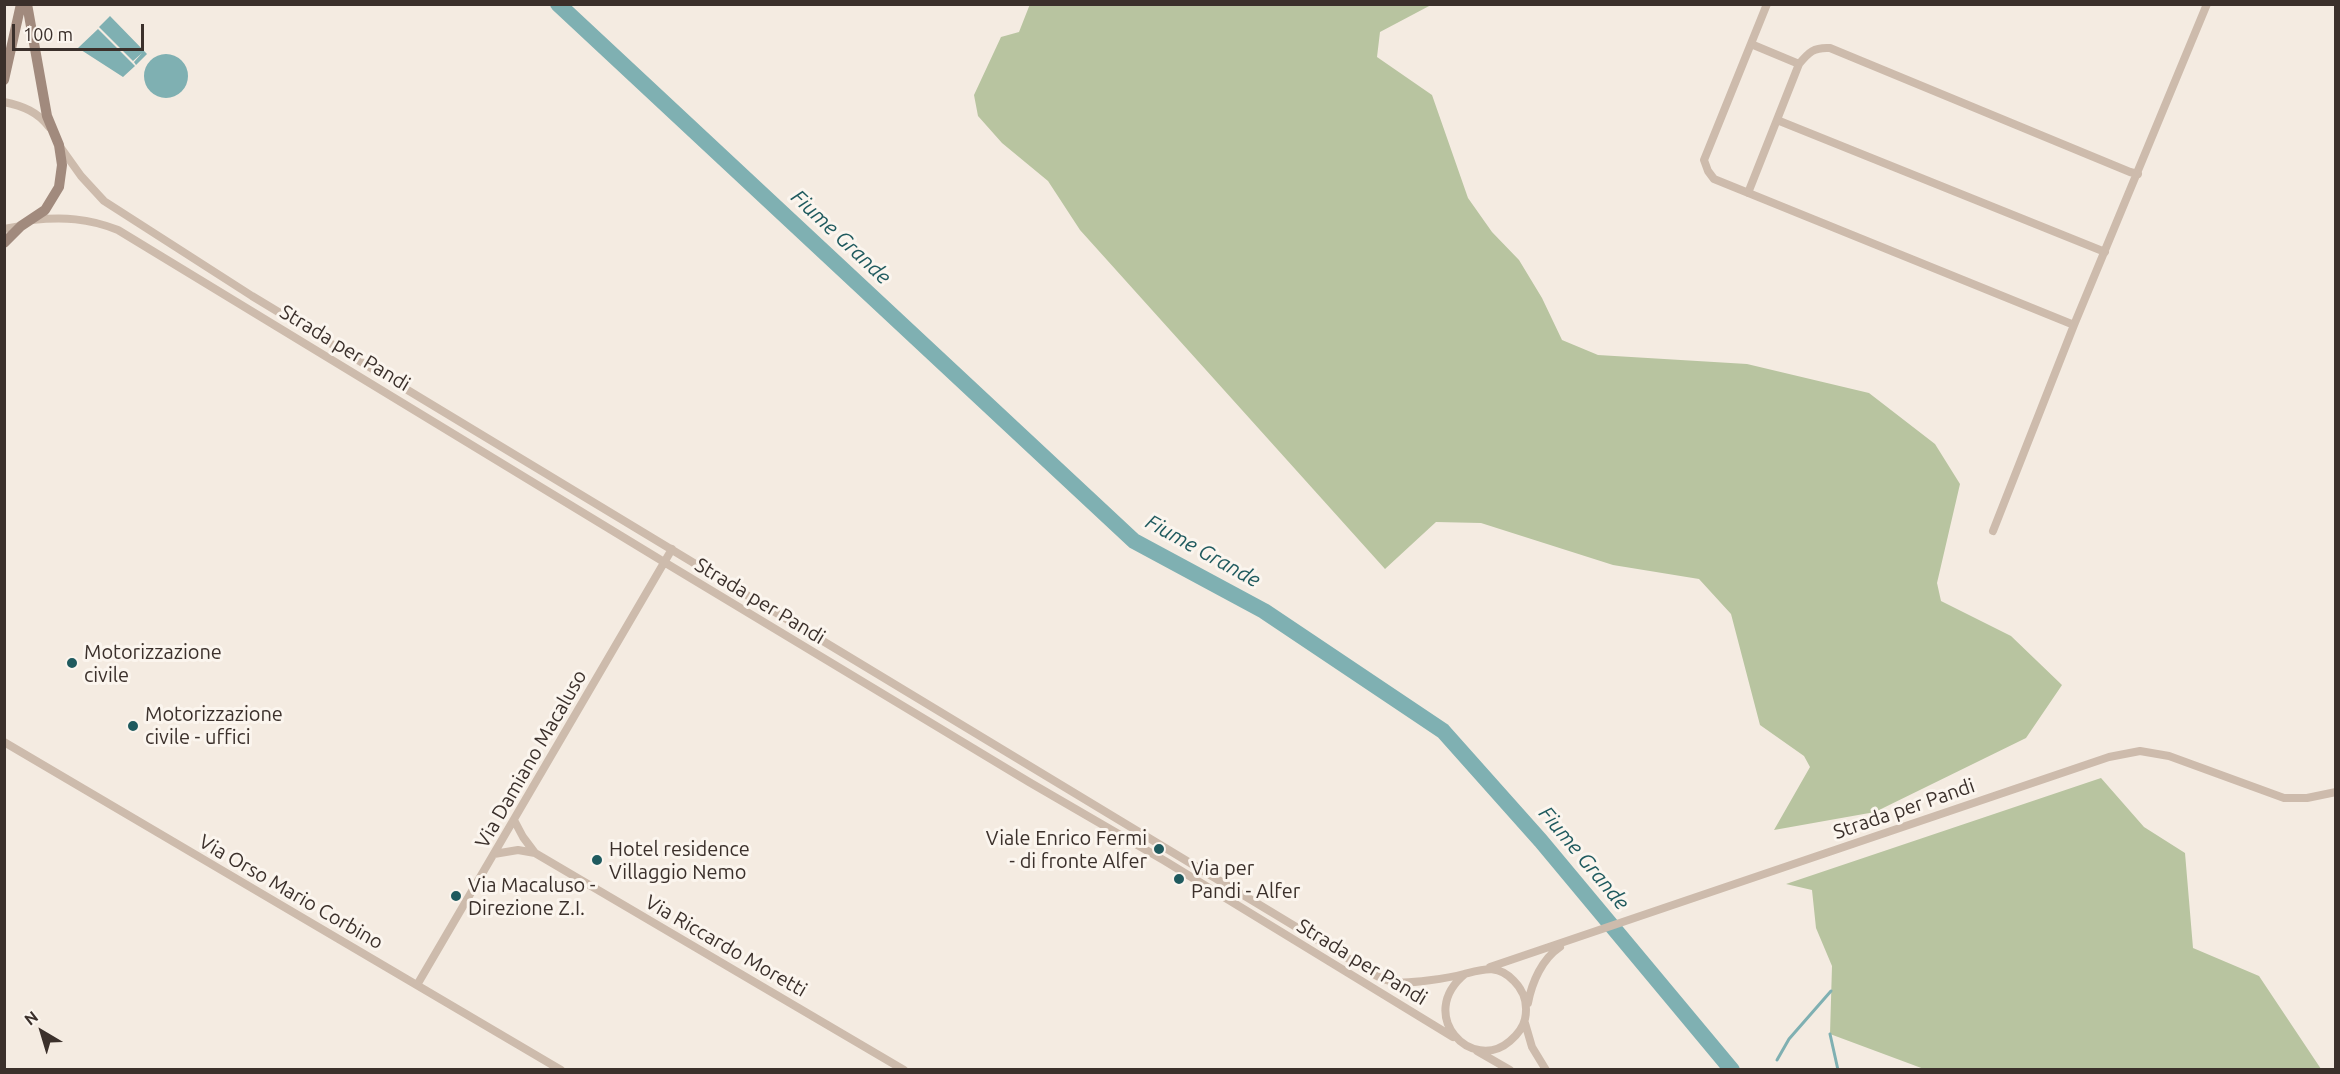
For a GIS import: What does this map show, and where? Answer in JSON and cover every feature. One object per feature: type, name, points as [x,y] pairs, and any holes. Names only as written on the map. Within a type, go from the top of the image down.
[{"type":"street","points":[[4,80],[21,4]]},
{"type":"street","points":[[4,243],[21,226],[45,210],[59,187],[62,165],[59,145],[48,116],[27,4]]},
{"type":"street","points":[[1767,4],[1704,160],[1714,179],[2074,325]]},
{"type":"street","points":[[1993,531],[2074,325],[2207,4]]},
{"type":"street","points":[[1751,44],[1799,64]]},
{"type":"street","points":[[1748,193],[1799,64],[1808,53],[1817,47],[1830,48],[1964,106],[2138,174]]},
{"type":"street","points":[[4,102],[23,106],[35,113],[53,133]]},
{"type":"street","points":[[1777,120],[2105,252]]},
{"type":"street","name":"Strada per Pandi","points":[[59,145],[94,192],[120,212],[252,296],[1384,979],[1397,982],[1465,974],[1487,969],[2109,757],[2140,751],[2169,756],[2284,798],[2307,798],[2336,792]]},
{"type":"street","name":"Strada per Pandi","points":[[32,220],[77,218],[91,220],[118,230],[664,562],[1510,1070]]},
{"type":"street","points":[[4,229],[21,226]]},
{"type":"street","name":"Via Damiano Macaluso","points":[[417,985],[672,549]]},
{"type":"street","name":"Via Orso Mario Corbino","points":[[4,742],[561,1070]]},
{"type":"street","name":"Via Riccardo Moretti","points":[[514,820],[535,853],[904,1070]]},
{"type":"street","points":[[494,854],[518,850],[535,853]]},
{"type":"street","points":[[1546,1070],[1532,1047],[1525,1023],[1526,1010],[1530,992],[1542,964],[1552,952],[1566,943]]},
{"type":"street","points":[[1487,969],[1498,970],[1510,976],[1525,997],[1526,1010]]},
{"type":"street","name":"Strada per Pandi","points":[[1462,1043],[1448,1026],[1445,1003],[1455,982],[1465,974]]},
{"type":"street","points":[[1471,1048],[1494,1049],[1506,1044],[1517,1035],[1525,1023]]},
{"type":"green space","points":[[1030,4],[1431,5],[1380,32],[1377,57],[1432,95],[1468,198],[1492,232],[1519,260],[1542,298],[1562,340],[1598,355],[1747,364],[1869,393],[1935,444],[1960,484],[1937,583],[1941,601],[2011,636],[2062,685],[2026,738],[1875,812],[1774,830],[1810,767],[1804,756],[1760,725],[1731,614],[1699,579],[1613,565],[1481,523],[1436,522],[1385,569],[1080,230],[1048,181],[1002,143],[978,116],[974,95],[1001,37],[1019,32]]},
{"type":"green space","points":[[2101,778],[2144,827],[2185,853],[2193,948],[2259,976],[2321,1069],[1924,1069],[1830,1034],[1832,966],[1816,928],[1812,890],[1786,884]]},
{"type":"water","points":[[110,16],[147,54],[136,65],[134,62],[142,53],[133,61],[99,27]]},
{"type":"water","points":[[98,29],[135,66],[123,77],[78,48]]},
{"type":"water","points":[[166,54],[181,61],[188,76],[181,91],[166,98],[151,91],[144,76],[151,61]]},
{"type":"waterway","name":"Fiume Grande","points":[[558,4],[1134,541],[1264,611],[1443,731],[1541,841],[1732,1070]]},
{"type":"waterway","points":[[1777,1060],[1789,1039],[1831,991]]},
{"type":"waterway","name":"Fiume Grande","points":[[1830,1034],[1838,1070]]},
{"type":"place","name":"Motorizzazione civile","points":[[72,663]]},
{"type":"place","name":"Motorizzazione civile - uffici","points":[[133,726]]},
{"type":"place","name":"Viale Enrico Fermi - di fronte Alfer","points":[[1159,849]]},
{"type":"place","name":"Hotel residence Villaggio Nemo","points":[[597,860]]},
{"type":"place","name":"Via per Pandi - Alfer","points":[[1179,879]]},
{"type":"place","name":"Via Macaluso - Direzione Z.I.","points":[[456,896]]}]
